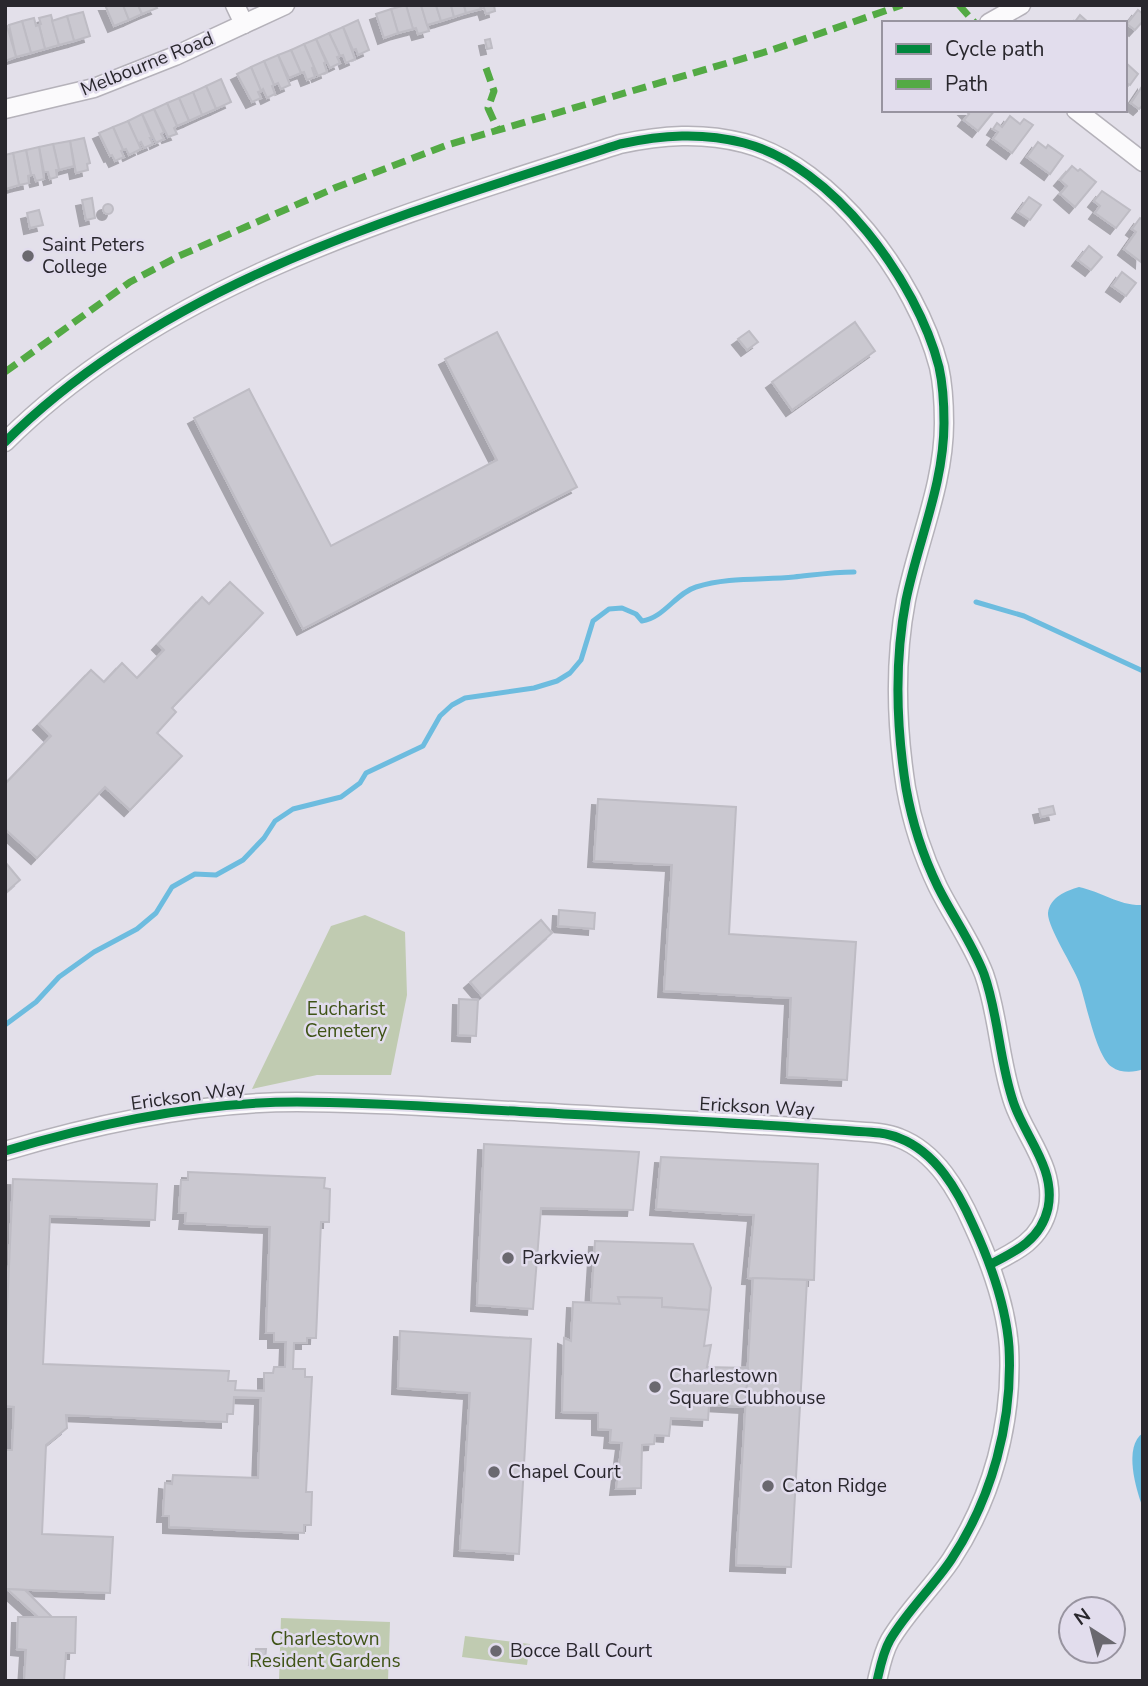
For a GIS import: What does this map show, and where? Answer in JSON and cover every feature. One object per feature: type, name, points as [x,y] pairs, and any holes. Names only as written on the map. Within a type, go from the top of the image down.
[{"type":"street","points":[[235,5],[244,24]]},
{"type":"street","name":"Melbourne Road","points":[[5,109],[94,88],[175,56],[285,5]]},
{"type":"street","points":[[993,21],[1021,5]]},
{"type":"street","points":[[1079,112],[1143,162]]},
{"type":"street","points":[[5,442],[83,374],[149,331],[271,269],[385,220],[620,144],[654,137],[687,134],[747,144],[811,175],[857,220],[901,279],[928,333],[939,366],[943,393],[942,456],[936,492],[907,597],[896,674],[897,711],[910,809],[920,846],[938,887],[984,975],[1015,1107],[1043,1161],[1048,1184],[1049,1204],[1042,1225],[1018,1251],[990,1264]]},
{"type":"street","name":"Erickson Way","points":[[5,1151],[52,1137],[166,1113],[247,1104],[296,1102],[758,1124],[876,1133],[898,1138],[918,1147],[932,1160],[964,1205],[990,1264],[1009,1347],[1005,1423],[980,1508],[964,1539],[889,1642],[877,1681]]},
{"type":"green space","name":"Eucharist Cemetery","points":[[365,915],[405,932],[407,995],[391,1075],[317,1075],[252,1089],[331,926]]},
{"type":"green space","name":"Charlestown Resident Gardens","points":[[281,1618],[390,1622],[388,1681],[279,1681]]},
{"type":"green space","name":"Bocce Ball Court","points":[[465,1636],[530,1644],[527,1665],[462,1657]]},
{"type":"water","points":[[1079,887],[1118,901],[1143,905],[1143,1069],[1127,1072],[1112,1067],[1106,1061],[1096,1041],[1079,982],[1049,919],[1049,907],[1055,899]]},
{"type":"water","points":[[1143,1433],[1143,1508],[1137,1491],[1132,1458],[1137,1439]]},
{"type":"building","points":[[105,5],[123,5],[129,20],[114,26]]},
{"type":"building","points":[[123,5],[138,5],[142,14],[129,20]]},
{"type":"building","points":[[138,5],[155,5],[157,8],[142,14]]},
{"type":"building","points":[[406,5],[421,5],[429,31],[418,34],[416,28],[413,29]]},
{"type":"building","points":[[406,5],[413,29],[398,33],[391,9]]},
{"type":"building","points":[[421,5],[436,5],[441,21],[427,25]]},
{"type":"building","points":[[436,5],[451,5],[454,17],[441,21]]},
{"type":"building","points":[[451,5],[464,5],[466,13],[454,17]]},
{"type":"building","points":[[464,5],[480,5],[481,9],[466,13]]},
{"type":"building","points":[[480,5],[494,5],[495,11],[486,14]]},
{"type":"building","points":[[391,9],[398,33],[384,38],[376,14]]},
{"type":"building","points":[[1138,10],[1143,14],[1143,21],[1135,30],[1127,24]]},
{"type":"building","points":[[83,12],[90,36],[74,41],[67,16]]},
{"type":"building","points":[[51,15],[59,45],[45,49],[39,18]]},
{"type":"building","points":[[1080,15],[1087,21],[1076,21]]},
{"type":"building","points":[[67,16],[74,41],[59,45],[52,21]]},
{"type":"building","points":[[34,18],[36,26],[39,25],[45,49],[31,53],[22,21]]},
{"type":"building","points":[[358,20],[369,50],[358,55],[343,27]]},
{"type":"building","points":[[22,21],[31,53],[16,57],[9,25]]},
{"type":"building","points":[[5,26],[16,57],[5,61]]},
{"type":"building","points":[[343,27],[355,59],[346,63],[329,33]]},
{"type":"building","points":[[329,33],[340,56],[337,57],[340,63],[330,68],[316,39]]},
{"type":"building","points":[[316,39],[326,62],[327,72],[318,76],[304,44]]},
{"type":"building","points":[[490,39],[492,48],[487,49],[485,40]]},
{"type":"building","points":[[304,44],[314,67],[315,77],[307,80],[291,50]]},
{"type":"building","points":[[291,50],[301,73],[289,78],[278,55]]},
{"type":"building","points":[[278,55],[290,85],[281,89],[278,83],[274,85],[264,61]]},
{"type":"building","points":[[264,61],[275,94],[267,98],[263,89],[261,91],[251,67]]},
{"type":"building","points":[[1127,64],[1138,74],[1130,85],[1127,83]]},
{"type":"building","points":[[251,67],[261,91],[258,92],[261,98],[252,102],[237,74]]},
{"type":"building","points":[[221,79],[231,102],[216,109],[206,86]]},
{"type":"building","points":[[1143,85],[1143,105],[1139,109],[1131,103]]},
{"type":"building","points":[[206,86],[216,109],[202,115],[193,92]]},
{"type":"building","points":[[193,92],[202,115],[189,121],[179,98]]},
{"type":"building","points":[[179,98],[189,121],[177,126],[167,103]]},
{"type":"building","points":[[167,103],[177,126],[174,128],[177,134],[168,137],[154,109]]},
{"type":"building","points":[[154,109],[164,132],[161,134],[164,139],[156,143],[142,114]]},
{"type":"building","points":[[967,112],[993,112],[978,131],[964,120],[969,114]]},
{"type":"building","points":[[142,114],[153,144],[144,148],[141,142],[138,144],[128,121]]},
{"type":"building","points":[[1010,116],[1020,124],[1024,119],[1033,125],[1012,153],[993,139],[998,132],[993,129],[997,123],[1002,127]]},
{"type":"building","points":[[128,121],[141,149],[129,155],[126,149],[123,150],[113,127]]},
{"type":"building","points":[[113,127],[124,157],[115,161],[99,133]]},
{"type":"building","points":[[84,138],[90,163],[87,164],[88,170],[76,173],[70,141]]},
{"type":"building","points":[[70,141],[74,166],[59,170],[53,144]]},
{"type":"building","points":[[1038,142],[1046,148],[1048,145],[1063,156],[1050,174],[1027,157]]},
{"type":"building","points":[[53,144],[59,170],[56,170],[57,177],[50,179],[48,172],[44,172],[39,147]]},
{"type":"building","points":[[39,147],[44,179],[36,181],[34,175],[31,175],[26,150]]},
{"type":"building","points":[[26,150],[31,175],[28,176],[29,183],[19,185],[13,153]]},
{"type":"building","points":[[13,153],[19,185],[6,189],[5,155]]},
{"type":"building","points":[[1072,166],[1096,182],[1075,207],[1060,194],[1067,186],[1060,180]]},
{"type":"building","points":[[1102,191],[1130,210],[1116,228],[1095,213],[1100,206],[1094,201]]},
{"type":"building","points":[[1029,197],[1041,205],[1030,220],[1018,212]]},
{"type":"building","points":[[92,198],[95,218],[86,220],[82,200]]},
{"type":"building","points":[[108,204],[113,209],[108,214],[103,209]]},
{"type":"building","points":[[39,210],[43,225],[30,228],[27,213]]},
{"type":"building","points":[[1140,218],[1143,220],[1141,262],[1124,249],[1136,232],[1132,229]]},
{"type":"building","points":[[1089,246],[1102,257],[1091,270],[1078,260]]},
{"type":"building","points":[[1122,272],[1136,283],[1126,296],[1112,286]]},
{"type":"building","points":[[855,322],[875,351],[792,410],[772,382]]},
{"type":"building","points":[[749,331],[758,342],[747,350],[738,339]]},
{"type":"building","points":[[497,332],[577,487],[303,629],[194,418],[249,389],[331,546],[497,460],[445,359]]},
{"type":"building","points":[[230,582],[263,613],[172,708],[176,712],[157,733],[182,756],[130,810],[105,787],[37,858],[5,829],[5,784],[51,736],[39,724],[91,670],[104,682],[122,663],[137,678],[164,650],[158,644],[202,597],[209,604]]},
{"type":"building","points":[[598,799],[736,807],[729,934],[856,942],[847,1080],[787,1077],[791,998],[664,991],[672,865],[594,861]]},
{"type":"building","points":[[1053,806],[1055,814],[1041,817],[1039,809]]},
{"type":"building","points":[[5,862],[20,880],[5,893]]},
{"type":"building","points":[[559,910],[595,913],[594,929],[558,926]]},
{"type":"building","points":[[541,920],[552,933],[482,996],[470,982]]},
{"type":"building","points":[[459,999],[478,1000],[476,1036],[458,1035]]},
{"type":"building","name":"Parkview","points":[[484,1144],[639,1152],[633,1210],[541,1208],[533,1309],[477,1305]]},
{"type":"building","points":[[661,1157],[818,1164],[814,1280],[748,1278],[754,1215],[656,1209]]},
{"type":"building","points":[[188,1172],[325,1178],[324,1188],[330,1189],[329,1222],[321,1222],[316,1338],[307,1338],[307,1343],[294,1343],[293,1369],[305,1369],[305,1377],[312,1377],[306,1492],[312,1492],[311,1525],[304,1525],[304,1533],[169,1527],[169,1516],[163,1516],[165,1483],[172,1484],[173,1475],[258,1478],[261,1398],[234,1397],[233,1414],[227,1414],[227,1422],[66,1415],[67,1428],[46,1445],[42,1534],[113,1537],[110,1593],[5,1589],[5,1450],[12,1450],[14,1407],[5,1406],[13,1179],[157,1184],[155,1220],[50,1216],[43,1364],[229,1371],[228,1381],[236,1381],[235,1390],[264,1391],[264,1373],[273,1373],[274,1367],[285,1367],[286,1342],[274,1342],[274,1333],[266,1333],[270,1227],[185,1223],[186,1213],[179,1213],[181,1180],[188,1180]]},
{"type":"building","points":[[595,1241],[693,1244],[711,1288],[709,1310],[662,1307],[662,1298],[618,1297],[620,1304],[591,1303]]},
{"type":"building","name":"Caton Ridge","points":[[753,1278],[807,1280],[791,1567],[736,1565]]},
{"type":"building","name":"Charlestown Square Clubhouse","points":[[618,1297],[662,1298],[662,1307],[709,1310],[704,1346],[711,1345],[707,1367],[748,1368],[745,1407],[709,1405],[708,1420],[671,1418],[669,1436],[655,1435],[654,1444],[642,1445],[641,1488],[616,1489],[622,1443],[610,1442],[611,1430],[598,1429],[598,1413],[562,1412],[564,1338],[571,1341],[573,1302],[620,1304]]},
{"type":"building","name":"Chapel Court","points":[[400,1331],[531,1339],[519,1554],[460,1550],[470,1393],[398,1388]]},
{"type":"building","points":[[7,1589],[25,1590],[52,1617],[38,1617]]},
{"type":"building","points":[[18,1617],[76,1617],[75,1653],[66,1653],[64,1681],[24,1681],[26,1650],[17,1649]]},
{"type":"building","points":[[256,1649],[266,1649],[265,1660],[255,1659]]},
{"type":"waterway","points":[[5,1025],[36,1002],[59,977],[94,952],[137,929],[156,913],[172,887],[195,874],[216,875],[243,860],[264,838],[275,821],[293,809],[341,797],[360,783],[366,773],[423,746],[440,716],[452,705],[465,698],[534,688],[557,681],[570,673],[581,660],[593,621],[609,609],[622,608],[636,614],[642,621],[657,615],[689,590],[708,584],[854,572]]},
{"type":"waterway","points":[[976,602],[1024,616],[1143,671]]},
{"type":"marked path","points":[[5,372],[130,282],[179,256],[337,187],[447,145],[772,50],[902,5]]},
{"type":"marked path","points":[[959,5],[973,21]]},
{"type":"marked path","points":[[486,68],[494,91],[488,108],[498,130]]},
{"type":"cycle path","points":[[5,442],[70,385],[140,336],[215,294],[374,226],[620,144],[651,138],[697,136],[744,143],[777,156],[809,176],[839,201],[867,231],[891,264],[912,299],[939,367],[943,395],[943,446],[935,490],[906,600],[898,670],[898,717],[906,788],[919,839],[938,887],[984,974],[1009,1088],[1019,1117],[1044,1167],[1049,1194],[1045,1219],[1034,1236],[1019,1249],[991,1264]]},
{"type":"cycle path","points":[[5,1151],[149,1116],[223,1106],[297,1102],[870,1132],[894,1136],[912,1144],[935,1163],[953,1186],[980,1240],[1005,1316],[1009,1375],[997,1458],[978,1511],[951,1560],[890,1640],[877,1681]]},
{"type":"place","name":"Saint Peters College","points":[[28,256]]},
{"type":"place","name":"Parkview","points":[[508,1258]]},
{"type":"place","name":"Charlestown Square Clubhouse","points":[[655,1387]]},
{"type":"place","name":"Chapel Court","points":[[494,1472]]},
{"type":"place","name":"Caton Ridge","points":[[768,1486]]},
{"type":"place","name":"Bocce Ball Court","points":[[496,1651]]}]
